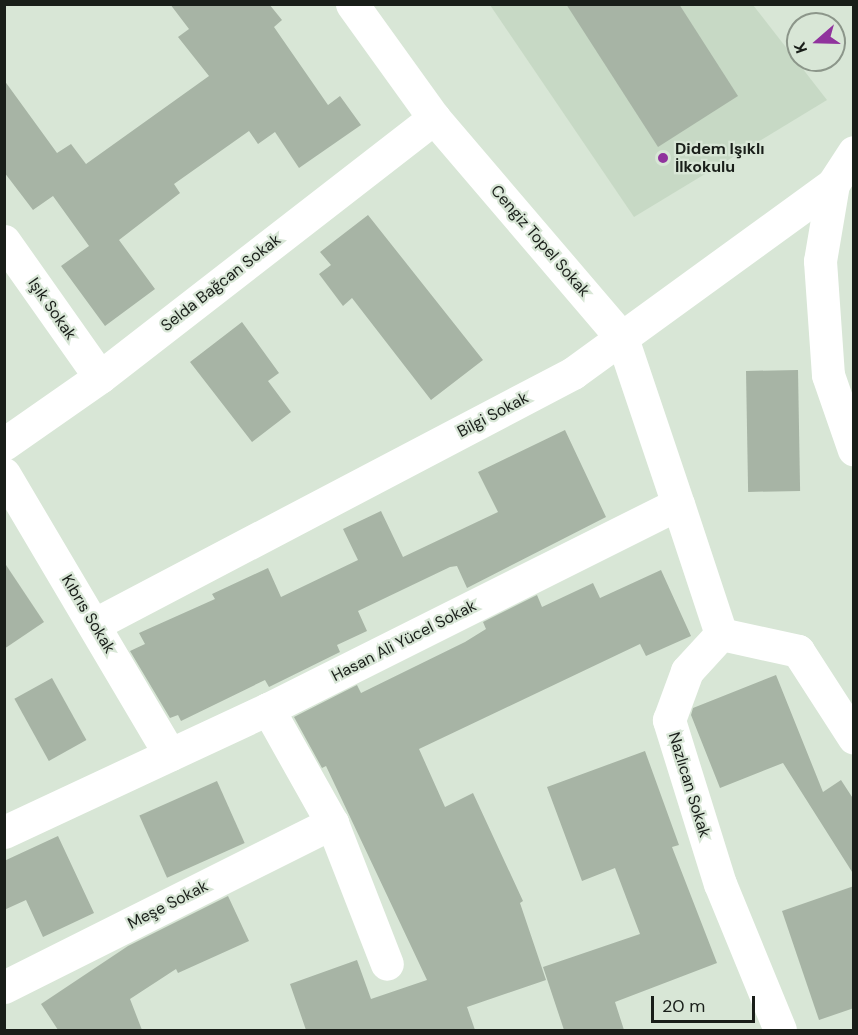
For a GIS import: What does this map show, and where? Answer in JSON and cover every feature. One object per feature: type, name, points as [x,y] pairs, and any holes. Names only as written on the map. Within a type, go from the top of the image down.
[{"type":"street","name":"Cengiz Topel Sokak","points":[[352,4],[434,118],[622,338],[678,504]]},
{"type":"street","name":"Selda Bağcan Sokak","points":[[4,444],[100,377],[434,118]]},
{"type":"street","name":"Bilgi Sokak","points":[[95,624],[573,373],[832,184],[854,153]]},
{"type":"street","points":[[832,184],[820,261],[827,363],[854,450]]},
{"type":"street","name":"Işık Sokak","points":[[4,241],[100,377]]},
{"type":"street","name":"Kıbrıs Sokak","points":[[4,474],[95,624],[170,755]]},
{"type":"street","points":[[678,504],[721,634],[798,651],[848,730]]},
{"type":"street","name":"Hasan Ali Yücel Sokak","points":[[4,832],[268,709],[678,504]]},
{"type":"street","name":"Nazlıcan Sokak","points":[[721,634],[687,671],[669,720],[720,884],[780,1030]]},
{"type":"street","points":[[268,709],[332,823],[387,964]]},
{"type":"street","name":"Meşe Sokak","points":[[4,987],[332,823]]},
{"type":"shaded area","name":"Didem Işıklı İlkokulu","points":[[490,5],[753,5],[786,47],[786,72],[805,72],[827,100],[634,217]]},
{"type":"building","points":[[170,4],[269,4],[282,20],[274,27],[328,105],[340,96],[361,125],[299,168],[275,132],[258,144],[249,131],[174,184],[180,193],[119,240],[155,289],[105,326],[61,266],[89,246],[53,196],[33,210],[4,172],[4,80],[57,153],[71,144],[86,164],[209,76],[178,37],[189,29]]},
{"type":"building","name":"Didem Işıklı İlkokulu","points":[[566,4],[679,4],[738,96],[658,147]]},
{"type":"building","points":[[368,215],[483,360],[431,400],[352,298],[343,306],[319,274],[331,265],[320,252]]},
{"type":"building","points":[[242,322],[279,373],[268,381],[291,412],[252,442],[190,362]]},
{"type":"building","points":[[798,370],[800,491],[748,492],[746,371]]},
{"type":"building","points":[[565,430],[606,517],[467,588],[457,566],[450,567],[358,611],[367,631],[337,645],[340,652],[269,687],[265,680],[181,721],[178,715],[170,718],[130,651],[145,644],[139,633],[215,599],[212,594],[268,568],[281,597],[358,560],[343,529],[381,511],[403,557],[498,512],[478,472]]},
{"type":"building","points":[[4,562],[44,622],[4,649]]},
{"type":"building","points":[[661,570],[691,636],[646,656],[640,644],[419,749],[445,807],[473,793],[523,901],[520,903],[546,980],[467,1007],[475,1030],[306,1030],[290,984],[357,960],[371,999],[427,980],[326,766],[322,768],[294,717],[357,685],[361,693],[465,642],[486,629],[483,622],[537,595],[542,607],[593,583],[600,598]]},
{"type":"building","points":[[776,675],[823,792],[841,780],[854,800],[854,875],[783,763],[720,788],[691,715],[693,708]]},
{"type":"building","points":[[52,678],[86,740],[49,761],[14,699]]},
{"type":"building","points":[[645,751],[679,845],[672,847],[717,963],[615,1002],[624,1030],[564,1030],[543,967],[640,934],[615,868],[582,881],[547,787]]},
{"type":"building","points":[[217,781],[245,843],[167,878],[139,816]]},
{"type":"building","points":[[58,836],[94,913],[43,937],[26,900],[4,910],[4,861]]},
{"type":"building","points":[[854,886],[854,1008],[819,1020],[782,911]]},
{"type":"building","points":[[228,896],[249,941],[178,973],[176,969],[130,999],[142,1030],[58,1030],[41,1004],[128,946]]},
{"type":"place","name":"Didem Işıklı İlkokulu","points":[[663,158]]}]
